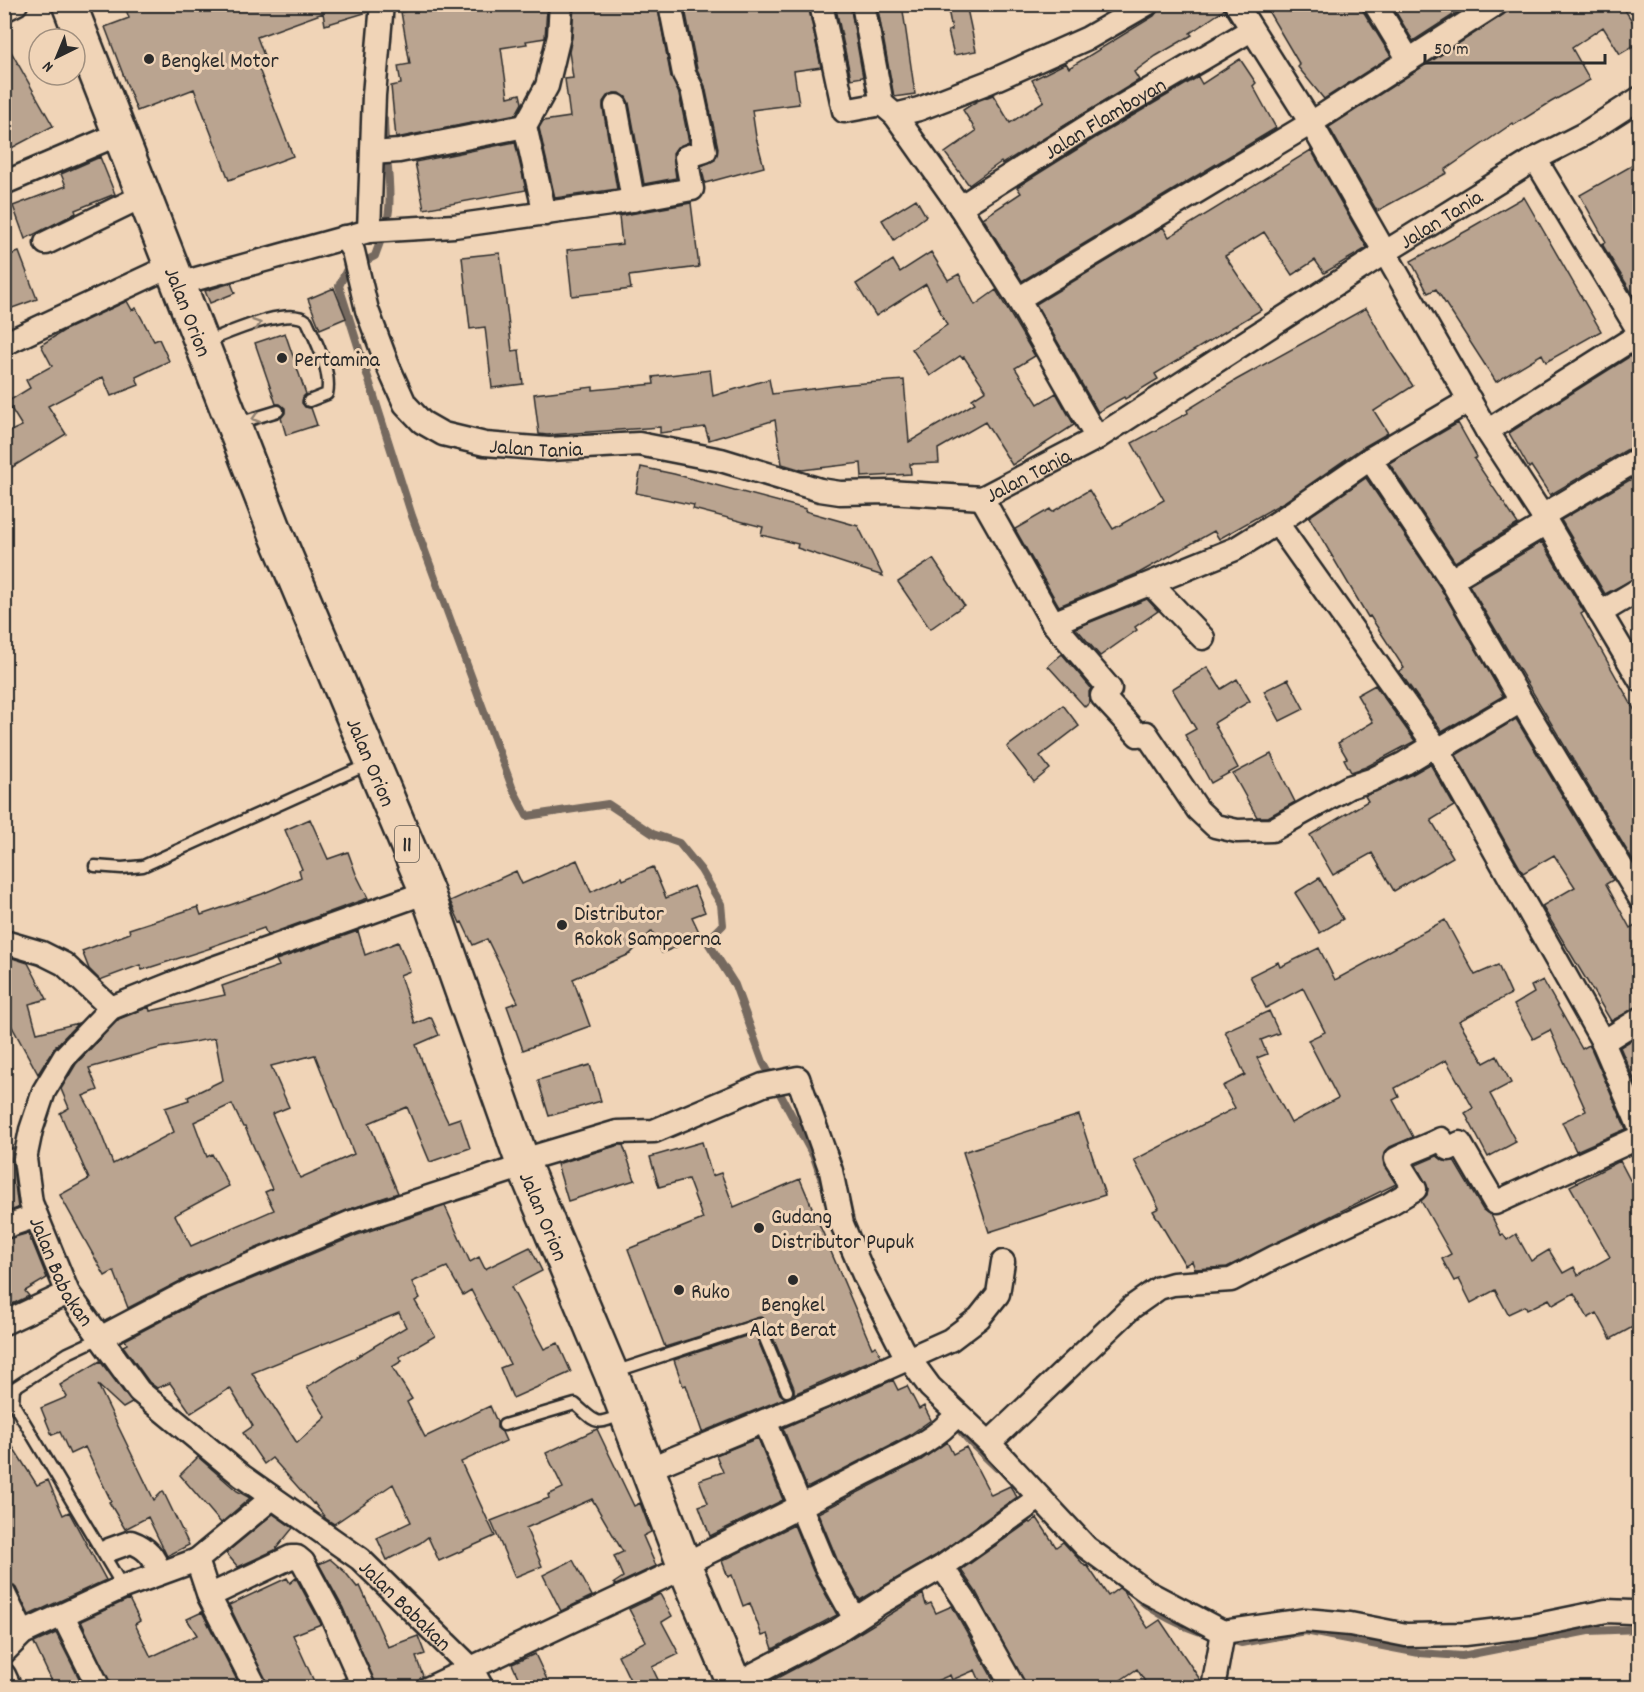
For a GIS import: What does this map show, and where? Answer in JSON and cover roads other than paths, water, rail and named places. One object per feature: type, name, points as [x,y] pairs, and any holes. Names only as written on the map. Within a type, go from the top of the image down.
[{"type":"highway","name":"Jalan Orion","points":[[69,4],[277,536],[427,892],[524,1163],[611,1373],[685,1566],[736,1686]]},
{"type":"street","points":[[4,10],[16,4]]},
{"type":"street","points":[[379,231],[374,153],[374,95],[382,4]]},
{"type":"street","points":[[545,214],[525,126],[547,86],[559,36],[561,4]]},
{"type":"street","points":[[4,344],[175,275],[349,244],[379,231],[454,226],[545,214],[692,189],[686,157],[705,152],[692,89],[684,74],[670,4]]},
{"type":"street","points":[[821,4],[844,111],[920,109],[1088,38],[1147,4]]},
{"type":"street","points":[[863,4],[888,110],[960,207],[1018,299],[1097,438]]},
{"type":"street","points":[[1236,4],[1311,123],[1487,431],[1545,519],[1640,680]]},
{"type":"street","points":[[1375,4],[1409,60]]},
{"type":"street","points":[[1018,299],[1311,123],[1496,4]]},
{"type":"street","name":"Jalan Flamboyan","points":[[960,207],[1088,126],[1251,30]]},
{"type":"street","name":"Jalan Tania","points":[[349,244],[367,310],[405,404],[422,422],[443,434],[485,444],[549,449],[639,444],[721,460],[820,490],[840,493],[889,492],[982,498],[1097,438],[1384,253],[1535,159],[1584,134],[1640,98]]},
{"type":"street","points":[[616,106],[633,200]]},
{"type":"street","points":[[374,153],[399,151],[525,126]]},
{"type":"street","points":[[4,183],[119,134]]},
{"type":"street","points":[[1487,431],[1640,333],[1535,159]]},
{"type":"street","points":[[46,243],[143,196]]},
{"type":"street","points":[[1053,623],[1235,549],[1370,459],[1470,400]]},
{"type":"street","points":[[1451,580],[1640,458]]},
{"type":"street","points":[[1370,459],[1451,580],[1640,898]]},
{"type":"street","points":[[982,498],[1053,623],[1110,689],[1102,696],[1138,735],[1146,733],[1198,810],[1215,826],[1237,831],[1272,830],[1349,787],[1371,780],[1405,763],[1428,748],[1438,750],[1521,700]]},
{"type":"street","points":[[1277,523],[1438,750],[1604,1042],[1640,1128]]},
{"type":"street","points":[[1151,584],[1203,638]]},
{"type":"street","points":[[1600,613],[1640,589]]},
{"type":"street","name":"Jalan Babakan","points":[[427,892],[190,976],[111,1008],[65,1056],[44,1090],[25,1159],[31,1203],[68,1293],[139,1391],[242,1476],[360,1559],[477,1678]]},
{"type":"street","points":[[6,942],[42,953],[64,964],[111,1008]]},
{"type":"street","points":[[1604,1042],[1640,1019]]},
{"type":"street","points":[[100,1338],[193,1289],[352,1222],[617,1132],[654,1131],[763,1085],[798,1078],[831,1170],[842,1224],[864,1275],[902,1349],[903,1362],[930,1387],[953,1419],[989,1443],[1034,1501],[1086,1546],[1147,1592],[1200,1622],[1222,1638],[1305,1620],[1350,1624],[1406,1635],[1465,1634],[1533,1626],[1606,1611],[1630,1612]]},
{"type":"street","points":[[989,1443],[1132,1307],[1159,1288],[1173,1284],[1231,1280],[1389,1204],[1415,1189],[1396,1159],[1419,1147],[1425,1147],[1441,1139],[1449,1149],[1460,1143],[1496,1203],[1640,1137]]},
{"type":"street","points":[[4,1227],[36,1216]]},
{"type":"street","points":[[648,1469],[765,1421],[950,1340],[979,1318],[998,1294],[1003,1262]]},
{"type":"street","points":[[4,1323],[68,1293]]},
{"type":"street","points":[[429,1688],[477,1678],[685,1566],[911,1449],[953,1419]]},
{"type":"street","points":[[765,1421],[802,1505],[825,1565],[855,1619]]},
{"type":"street","points":[[4,1652],[23,1633],[123,1587],[197,1560],[272,1498]]},
{"type":"street","points":[[736,1686],[837,1631],[942,1567],[1034,1501]]},
{"type":"street","points":[[109,1550],[131,1542],[142,1546],[154,1558],[160,1573]]},
{"type":"street","points":[[209,1596],[291,1557],[297,1557],[303,1562],[331,1614],[364,1688]]},
{"type":"street","points":[[197,1560],[209,1596],[256,1688]]},
{"type":"street","points":[[942,1567],[964,1599],[1014,1688]]},
{"type":"street","points":[[4,1594],[23,1633]]},
{"type":"street","points":[[63,1616],[99,1688]]},
{"type":"street","points":[[1213,1688],[1222,1638]]},
{"type":"street","points":[[4,1675],[10,1688]]},
{"type":"lane","points":[[202,343],[277,317],[302,317],[307,321],[322,356],[328,387],[327,394],[309,402]]},
{"type":"lane","points":[[234,424],[278,411]]},
{"type":"lane","points":[[94,866],[122,868],[142,866],[374,763]]},
{"type":"lane","points":[[611,1373],[759,1324],[787,1391]]},
{"type":"lane","points":[[100,1338],[68,1353],[14,1388],[12,1395],[13,1403],[123,1587]]},
{"type":"lane","points":[[504,1425],[575,1404],[593,1421],[601,1423],[626,1413]]},
{"type":"waterway","points":[[384,119],[389,187],[387,221],[375,256],[346,271],[339,286],[412,516],[512,787],[527,816],[608,804],[653,834],[679,843],[701,870],[721,904],[723,925],[707,941],[735,985],[763,1062],[814,1157],[824,1186]]},
{"type":"waterway","points":[[957,1427],[997,1468]]},
{"type":"waterway","points":[[1138,1598],[1171,1619],[1207,1634]]},
{"type":"waterway","points":[[1227,1639],[1241,1643],[1305,1631],[1419,1653],[1462,1656],[1588,1631],[1640,1629]]},
{"type":"place","name":"Bengkel Motor","points":[[149,59]]},
{"type":"place","name":"Pertamina","points":[[282,358]]},
{"type":"place","name":"Distributor Rokok Sampoerna","points":[[562,925]]},
{"type":"place","name":"Gudang Distributor Pupuk","points":[[759,1228]]},
{"type":"place","name":"Bengkel Alat Berat","points":[[793,1280]]},
{"type":"place","name":"Ruko","points":[[679,1290]]}]
